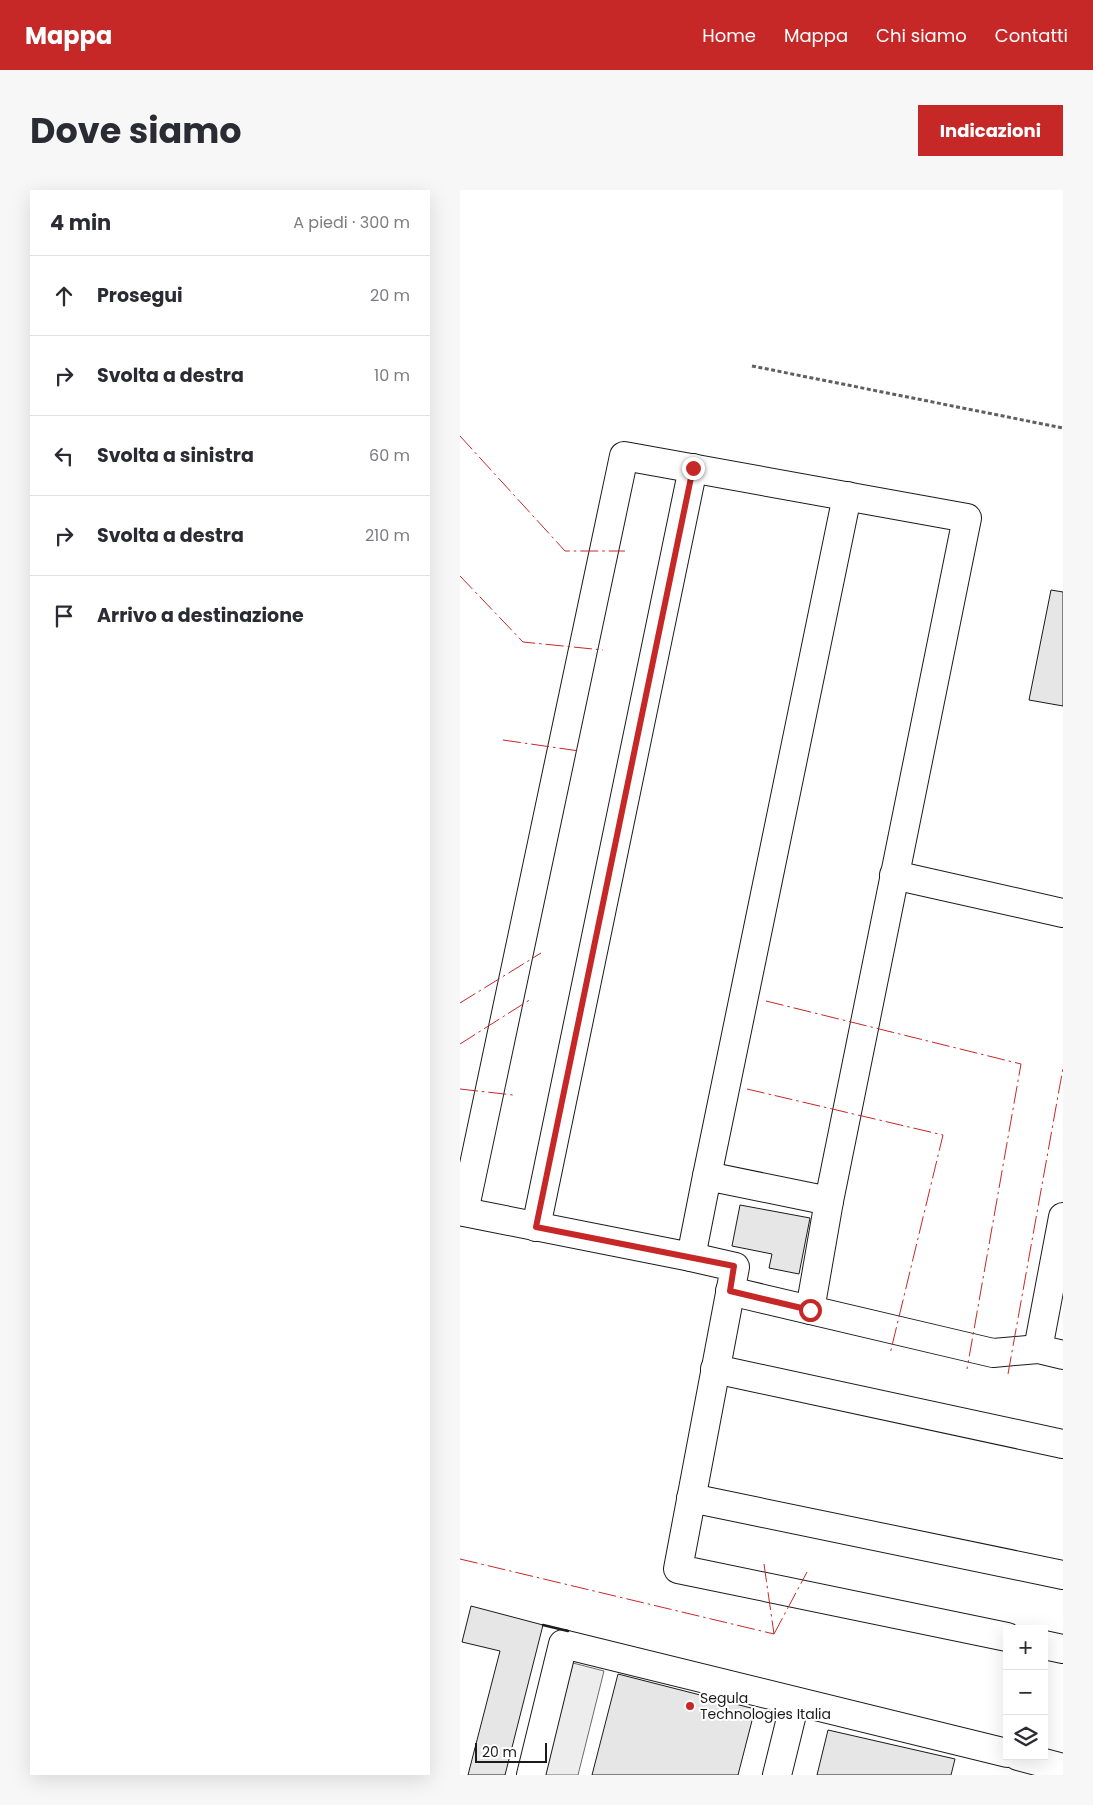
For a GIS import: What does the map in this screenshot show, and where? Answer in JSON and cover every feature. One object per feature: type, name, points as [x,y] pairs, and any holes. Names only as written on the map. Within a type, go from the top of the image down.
[{"type":"street","points":[[810,1310],[829,1200],[967,518],[624,456],[464,1212],[734,1266],[678,1569],[1003,1636]]},
{"type":"street","points":[[536,1227],[693,468]]},
{"type":"street","points":[[691,1257],[847,496]]},
{"type":"street","points":[[894,876],[1063,913]]},
{"type":"street","points":[[707,1176],[829,1200]]},
{"type":"street","points":[[730,1291],[993,1353],[1050,1352],[1063,1217]]},
{"type":"street","points":[[715,1369],[1063,1444]]},
{"type":"street","points":[[691,1498],[1063,1576]]},
{"type":"street","points":[[531,1775],[562,1644],[1003,1752]]},
{"type":"street","points":[[1048,1646],[1063,1649]]},
{"type":"street","points":[[777,1775],[795,1702]]},
{"type":"street","points":[[1007,1775],[1012,1760]]},
{"type":"street","points":[[1033,1760],[1063,1768]]},
{"type":"path","points":[[752,366],[1063,428]]},
{"type":"shaded area","points":[[573,1663],[604,1671],[578,1775],[545,1775]]},
{"type":"building","points":[[1051,590],[1063,592],[1063,706],[1029,700]]},
{"type":"building","points":[[740,1205],[810,1218],[799,1274],[769,1268],[772,1254],[732,1246]]},
{"type":"building","points":[[471,1606],[543,1625],[505,1775],[468,1775],[500,1651],[462,1642]]},
{"type":"building","points":[[618,1674],[755,1709],[738,1775],[592,1775]]},
{"type":"building","points":[[828,1730],[955,1759],[951,1775],[817,1775]]},
{"type":"wall","points":[[543,1625],[568,1631]]},
{"type":"power","points":[[460,436],[565,551],[625,551]]},
{"type":"power","points":[[460,576],[523,642],[603,650]]},
{"type":"power","points":[[503,740],[579,751]]},
{"type":"power","points":[[460,1003],[541,953]]},
{"type":"power","points":[[460,1044],[531,999]]},
{"type":"power","points":[[766,1001],[1021,1064],[967,1369]]},
{"type":"power","points":[[1008,1374],[1063,1068]]},
{"type":"power","points":[[460,1089],[513,1095]]},
{"type":"power","points":[[747,1089],[943,1135],[890,1354]]},
{"type":"power","points":[[460,1559],[774,1634]]},
{"type":"power","points":[[764,1564],[774,1634]]},
{"type":"power","points":[[774,1634],[807,1572]]},
{"type":"place","name":"Segula Technologies Italia","points":[[690,1706]]},
{"type":"route","points":[[693,468],[536,1227],[734,1266],[730,1291],[810,1310]]}]
